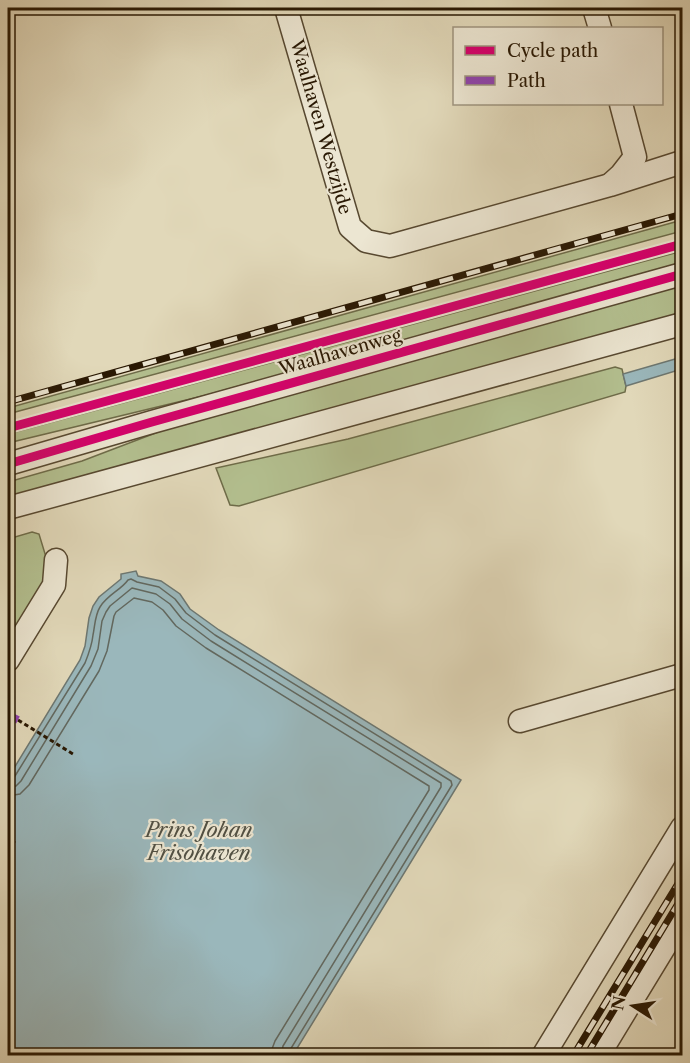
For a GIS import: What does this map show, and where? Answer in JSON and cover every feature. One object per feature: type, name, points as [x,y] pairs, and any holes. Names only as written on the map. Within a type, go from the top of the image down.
[{"type":"street","name":"Waalhaven Westzijde","points":[[286,8],[350,227],[366,241],[390,246],[610,185],[682,162]]},
{"type":"street","points":[[594,8],[600,27]]},
{"type":"street","points":[[610,185],[635,158],[621,105]]},
{"type":"street","name":"Waalhavenweg","points":[[8,464],[682,274]]},
{"type":"street","points":[[8,508],[682,324]]},
{"type":"street","points":[[8,660],[54,585],[56,560]]},
{"type":"street","points":[[520,721],[682,675]]},
{"type":"street","points":[[543,1056],[682,828]]},
{"type":"street","points":[[598,1056],[682,918]]},
{"type":"path","points":[[18,720],[73,754]]},
{"type":"path","points":[[8,838],[15,843]]},
{"type":"green space","points":[[682,220],[682,231],[8,414],[8,408]]},
{"type":"green space","points":[[682,251],[682,263],[207,395],[8,443],[8,434]]},
{"type":"green space","points":[[682,285],[682,313],[8,499],[8,482],[82,461],[166,429]]},
{"type":"green space","points":[[615,367],[622,369],[625,392],[239,506],[230,505],[216,468],[348,439]]},
{"type":"green space","points":[[32,532],[39,534],[46,557],[44,581],[8,644],[8,539]]},
{"type":"water","points":[[682,357],[682,369],[626,386],[623,374]]},
{"type":"water","name":"Prins Johan Frisohaven","points":[[136,571],[138,576],[161,581],[180,594],[190,609],[219,630],[461,780],[293,1055],[8,1055],[8,778],[80,660],[93,606],[99,597],[121,579],[121,574]]},
{"type":"railway","points":[[8,402],[682,214]]},
{"type":"railway","points":[[573,1056],[682,877]]},
{"type":"railway","points":[[586,1056],[682,897]]},
{"type":"marked path","points":[[8,715],[18,720]]},
{"type":"cycle path","points":[[8,428],[682,244]]},
{"type":"cycle path","points":[[8,464],[682,274]]}]
